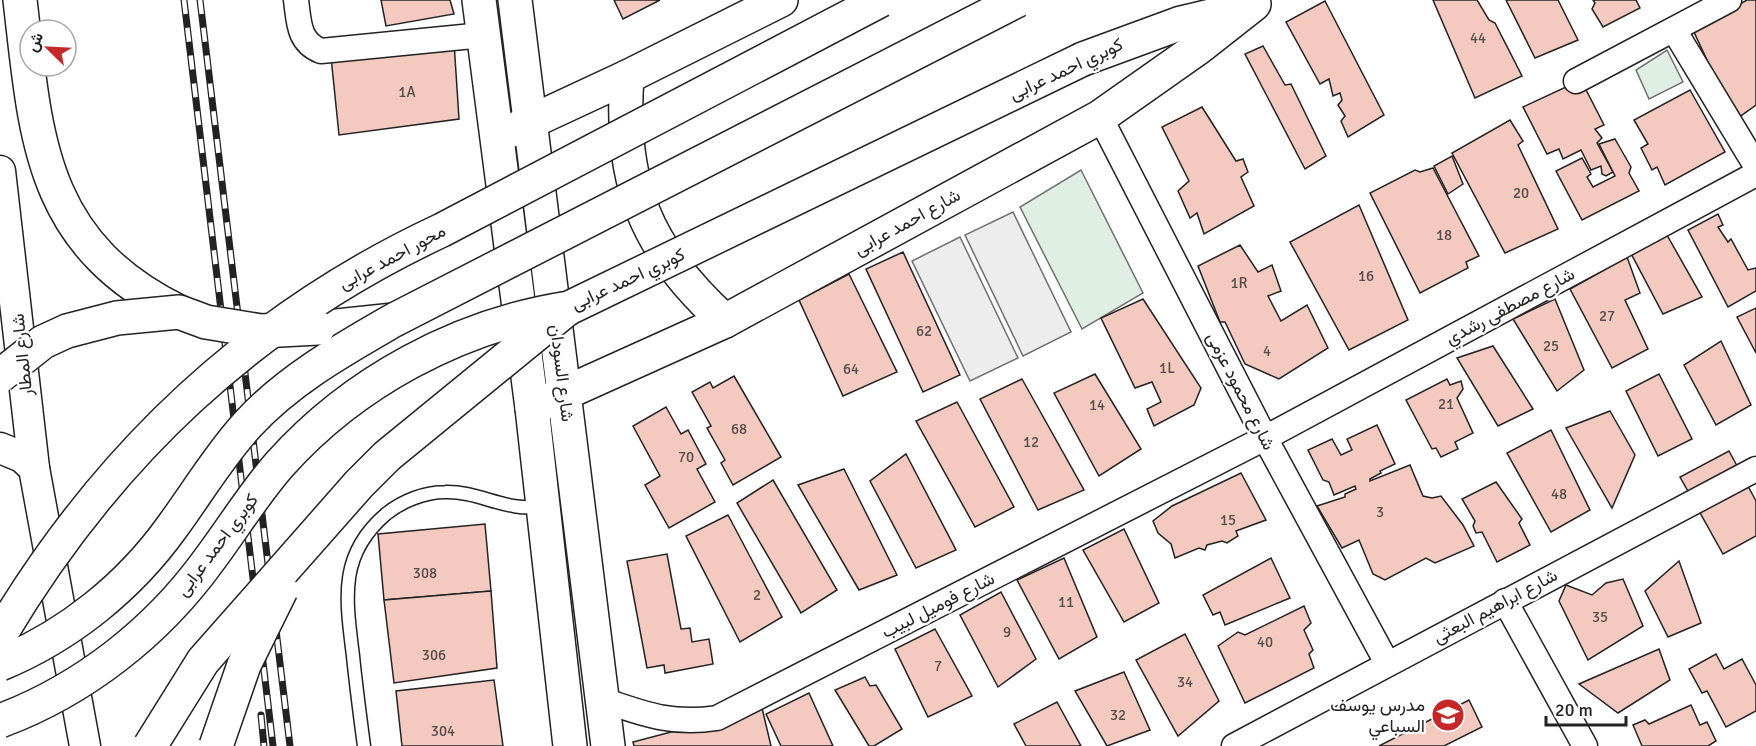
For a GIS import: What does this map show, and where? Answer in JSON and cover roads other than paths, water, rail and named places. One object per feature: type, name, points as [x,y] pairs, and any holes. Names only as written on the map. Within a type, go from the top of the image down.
[{"type":"main road","points":[[20,0],[33,114],[47,171],[63,206],[89,245],[130,284],[178,312],[233,328],[289,331],[394,320]]},
{"type":"main road","name":"شارع السودان","points":[[479,0],[544,506],[570,746]]},
{"type":"main road","name":"شارع السودان","points":[[515,0],[608,746]]},
{"type":"main road","points":[[496,136],[627,77],[781,0]]},
{"type":"main road","name":"محور احمد عرابى","points":[[0,635],[59,543],[94,496],[132,453],[216,375],[304,307],[394,252],[442,230],[881,0]]},
{"type":"main road","points":[[0,664],[40,645],[98,605],[150,555],[224,452],[248,423],[304,375],[394,320],[1018,0]]},
{"type":"main road","name":"كوبري احمد عرابى","points":[[0,721],[50,699],[86,677],[153,624],[209,561],[255,494],[280,464],[337,411],[368,388],[435,349],[519,317],[569,308],[1083,59],[1170,26],[1254,3]]},
{"type":"main road","name":"شارع احمد عرابى","points":[[532,408],[725,321],[1100,117],[1190,54],[1254,3]]},
{"type":"main road","points":[[627,77],[624,117],[627,156],[636,194],[651,231],[671,265],[696,295],[725,321]]},
{"type":"main road","points":[[150,746],[203,662],[387,456],[569,308]]},
{"type":"main road","points":[[0,376],[21,357],[67,331],[117,318],[178,312]]},
{"type":"main road","points":[[216,746],[244,665],[263,624],[307,543]]},
{"type":"street","points":[[296,0],[300,32],[311,48],[321,51],[483,35]]},
{"type":"street","points":[[1576,81],[1729,0]]},
{"type":"street","points":[[1674,30],[1756,166]]},
{"type":"street","name":"شارع محمود عزمى","points":[[1100,117],[1265,438],[1388,663]]},
{"type":"street","name":"شارع المطار","points":[[0,171],[34,468],[85,746]]},
{"type":"street","name":"شارع مصطفى رشدي","points":[[1265,438],[1756,174]]},
{"type":"street","name":"شارع فوميل لبيب","points":[[603,700],[667,720],[692,722],[717,718],[1265,438]]},
{"type":"street","points":[[0,448],[22,457],[34,468]]},
{"type":"street","name":"شارع ابراهيم البعثى","points":[[1234,746],[1756,469]]},
{"type":"street","points":[[1505,601],[1585,746]]},
{"type":"lane","points":[[364,746],[346,588],[355,552],[365,536],[391,510],[425,495],[462,492],[509,507],[544,506]]},
{"type":"railway","points":[[184,0],[273,746]]},
{"type":"railway","points":[[200,0],[290,746]]},
{"type":"railway","points":[[261,715],[264,746]]},
{"type":"place","name":"مدرس يوسف السباعي","points":[[1448,715]]}]
